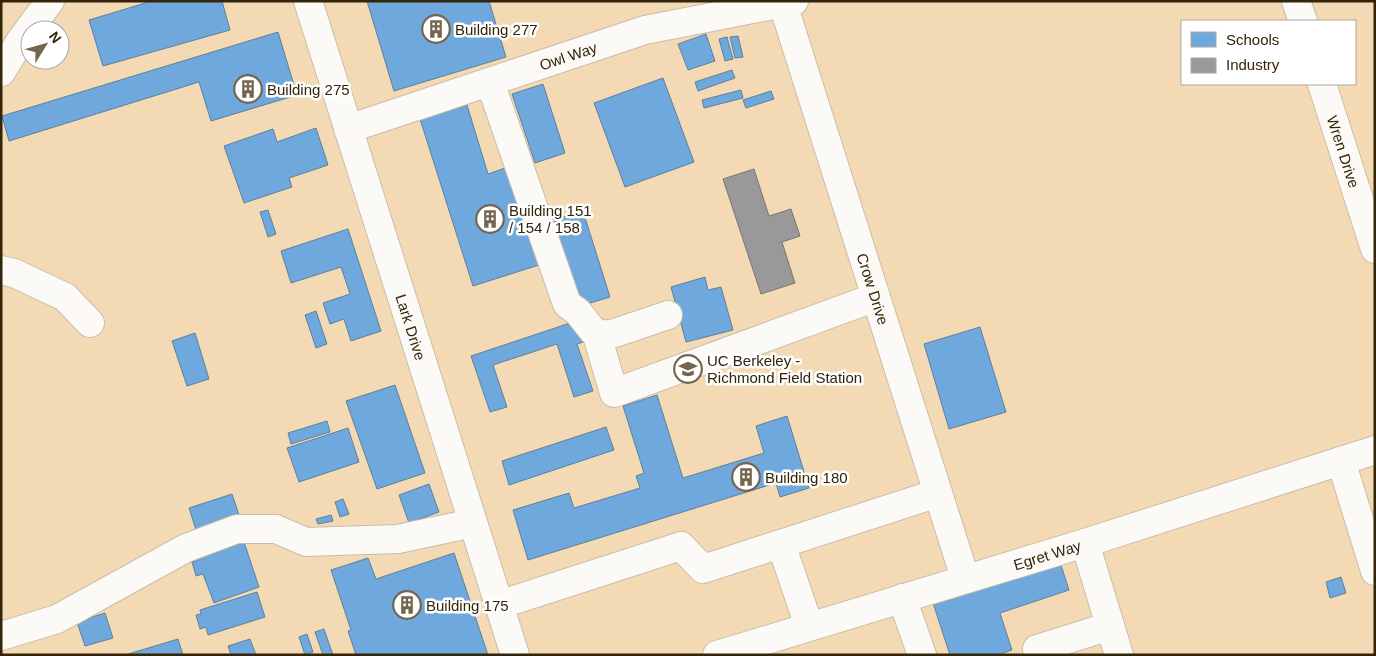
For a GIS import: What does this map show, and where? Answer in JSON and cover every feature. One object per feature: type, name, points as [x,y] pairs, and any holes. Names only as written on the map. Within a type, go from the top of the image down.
[{"type":"street","points":[[1,72],[11,33],[50,1]]},
{"type":"street","name":"Lark Drive","points":[[308,1],[515,655]]},
{"type":"street","points":[[1296,1],[1303,20]]},
{"type":"street","name":"Owl Way","points":[[348,129],[645,30],[786,2]]},
{"type":"street","name":"Crow Drive","points":[[786,2],[876,297],[965,578]]},
{"type":"street","points":[[490,82],[567,304],[578,312],[592,331],[602,335],[615,333],[668,315]]},
{"type":"street","name":"Wren Drive","points":[[1322,85],[1375,249]]},
{"type":"street","points":[[1,270],[14,273],[65,296],[90,323]]},
{"type":"street","points":[[596,332],[614,393],[876,297]]},
{"type":"street","name":"Egret Way","points":[[717,655],[1085,542],[1375,450]]},
{"type":"street","points":[[1341,461],[1366,509],[1375,571]]},
{"type":"street","points":[[499,605],[681,546],[703,569],[938,493]]},
{"type":"street","points":[[1,636],[57,618],[186,548],[237,529],[276,530],[306,542],[398,539],[473,524]]},
{"type":"street","points":[[1085,542],[1119,655]]},
{"type":"street","points":[[781,544],[809,626]]},
{"type":"street","points":[[902,598],[922,655]]},
{"type":"street","points":[[1038,649],[1110,626]]},
{"type":"shaded area","name":"UC Berkeley - Richmond Field Station","points":[[1,1],[1375,1],[1375,655],[1,655]]},
{"type":"building: Schools","points":[[152,1],[222,1],[230,30],[103,66],[89,20]]},
{"type":"building: Schools","name":"Building 277","points":[[367,1],[489,1],[506,57],[394,91]]},
{"type":"building: Schools","name":"Building 275","points":[[278,32],[297,95],[211,121],[199,82],[9,141],[2,116]]},
{"type":"building: Schools","points":[[706,34],[715,61],[688,70],[678,44]]},
{"type":"building: Schools","points":[[738,36],[743,57],[735,58],[730,37]]},
{"type":"building: Schools","points":[[727,37],[733,59],[725,61],[719,39]]},
{"type":"building: Schools","points":[[732,70],[735,78],[698,91],[695,82]]},
{"type":"building: Schools","points":[[663,78],[694,162],[625,187],[594,103]]},
{"type":"building: Schools","points":[[543,84],[565,153],[535,163],[512,94]]},
{"type":"building: Schools","points":[[741,90],[743,98],[704,108],[702,100]]},
{"type":"building: Schools","points":[[771,91],[774,99],[746,108],[743,100]]},
{"type":"building: Schools","name":"Building 151 / 154 / 158","points":[[467,105],[488,174],[511,166],[542,264],[473,286],[420,119]]},
{"type":"building: Schools","points":[[316,128],[328,165],[289,178],[292,187],[244,203],[224,146],[273,129],[277,142]]},
{"type":"building: Schools","points":[[268,210],[276,234],[268,237],[260,212]]},
{"type":"building: Schools","points":[[583,211],[610,297],[580,306],[553,220]]},
{"type":"building: Schools","points":[[348,229],[381,331],[351,341],[344,319],[330,324],[323,303],[350,294],[341,267],[291,283],[281,251]]},
{"type":"building: Schools","points":[[705,277],[708,290],[721,287],[733,330],[686,342],[671,287]]},
{"type":"building: Schools","points":[[316,311],[327,344],[316,348],[305,315]]},
{"type":"building: Schools","points":[[579,320],[586,341],[577,344],[593,391],[574,397],[557,344],[493,365],[507,407],[490,412],[471,356]]},
{"type":"building: Schools","points":[[980,327],[1006,412],[949,429],[924,344]]},
{"type":"building: Schools","points":[[195,333],[209,379],[187,386],[172,341]]},
{"type":"building: Schools","points":[[395,385],[425,473],[377,489],[346,401]]},
{"type":"building: Schools","name":"Building 180","points":[[657,395],[683,478],[764,453],[756,426],[787,416],[809,488],[780,497],[776,483],[528,560],[513,510],[569,493],[574,508],[640,488],[636,476],[644,473],[623,406]]},
{"type":"building: Schools","points":[[327,421],[330,432],[291,444],[288,433]]},
{"type":"building: Schools","points":[[606,427],[614,450],[509,485],[502,461]]},
{"type":"building: Schools","points":[[348,428],[359,462],[299,482],[287,448]]},
{"type":"building: Schools","points":[[429,484],[439,512],[409,523],[399,495]]},
{"type":"building: Schools","points":[[232,494],[240,518],[197,533],[189,508]]},
{"type":"building: Schools","points":[[343,499],[349,514],[340,517],[335,502]]},
{"type":"building: Schools","points":[[331,515],[333,521],[318,524],[316,519]]},
{"type":"building: Schools","points":[[244,542],[259,587],[214,603],[203,574],[196,576],[192,562],[199,560],[198,558]]},
{"type":"building: Schools","name":"Building 175","points":[[454,553],[488,655],[356,655],[348,631],[351,630],[331,570],[368,558],[376,579]]},
{"type":"building: Schools","points":[[1060,562],[1069,590],[1000,613],[1012,650],[998,655],[950,655],[933,603]]},
{"type":"building: Schools","points":[[1341,577],[1346,593],[1330,598],[1326,582]]},
{"type":"building: Schools","points":[[257,592],[265,617],[208,635],[206,627],[200,629],[196,615],[201,614],[200,610]]},
{"type":"building: Schools","points":[[105,613],[113,638],[85,646],[77,622]]},
{"type":"building: Schools","points":[[324,629],[333,655],[323,655],[315,632]]},
{"type":"building: Schools","points":[[307,634],[313,652],[305,655],[299,637]]},
{"type":"building: Schools","points":[[178,639],[183,655],[125,655]]},
{"type":"building: Schools","points":[[250,639],[256,655],[231,655],[228,646]]},
{"type":"building: Industry","points":[[754,169],[769,216],[791,209],[800,236],[782,242],[795,283],[761,294],[723,179]]},
{"type":"place","name":"Building 277","points":[[436,29]]},
{"type":"place","name":"Building 275","points":[[248,89]]},
{"type":"place","name":"Building 151 / 154 / 158","points":[[490,219]]},
{"type":"place","name":"UC Berkeley - Richmond Field Station","points":[[688,369]]},
{"type":"place","name":"Building 180","points":[[746,477]]},
{"type":"place","name":"Building 175","points":[[407,605]]}]
